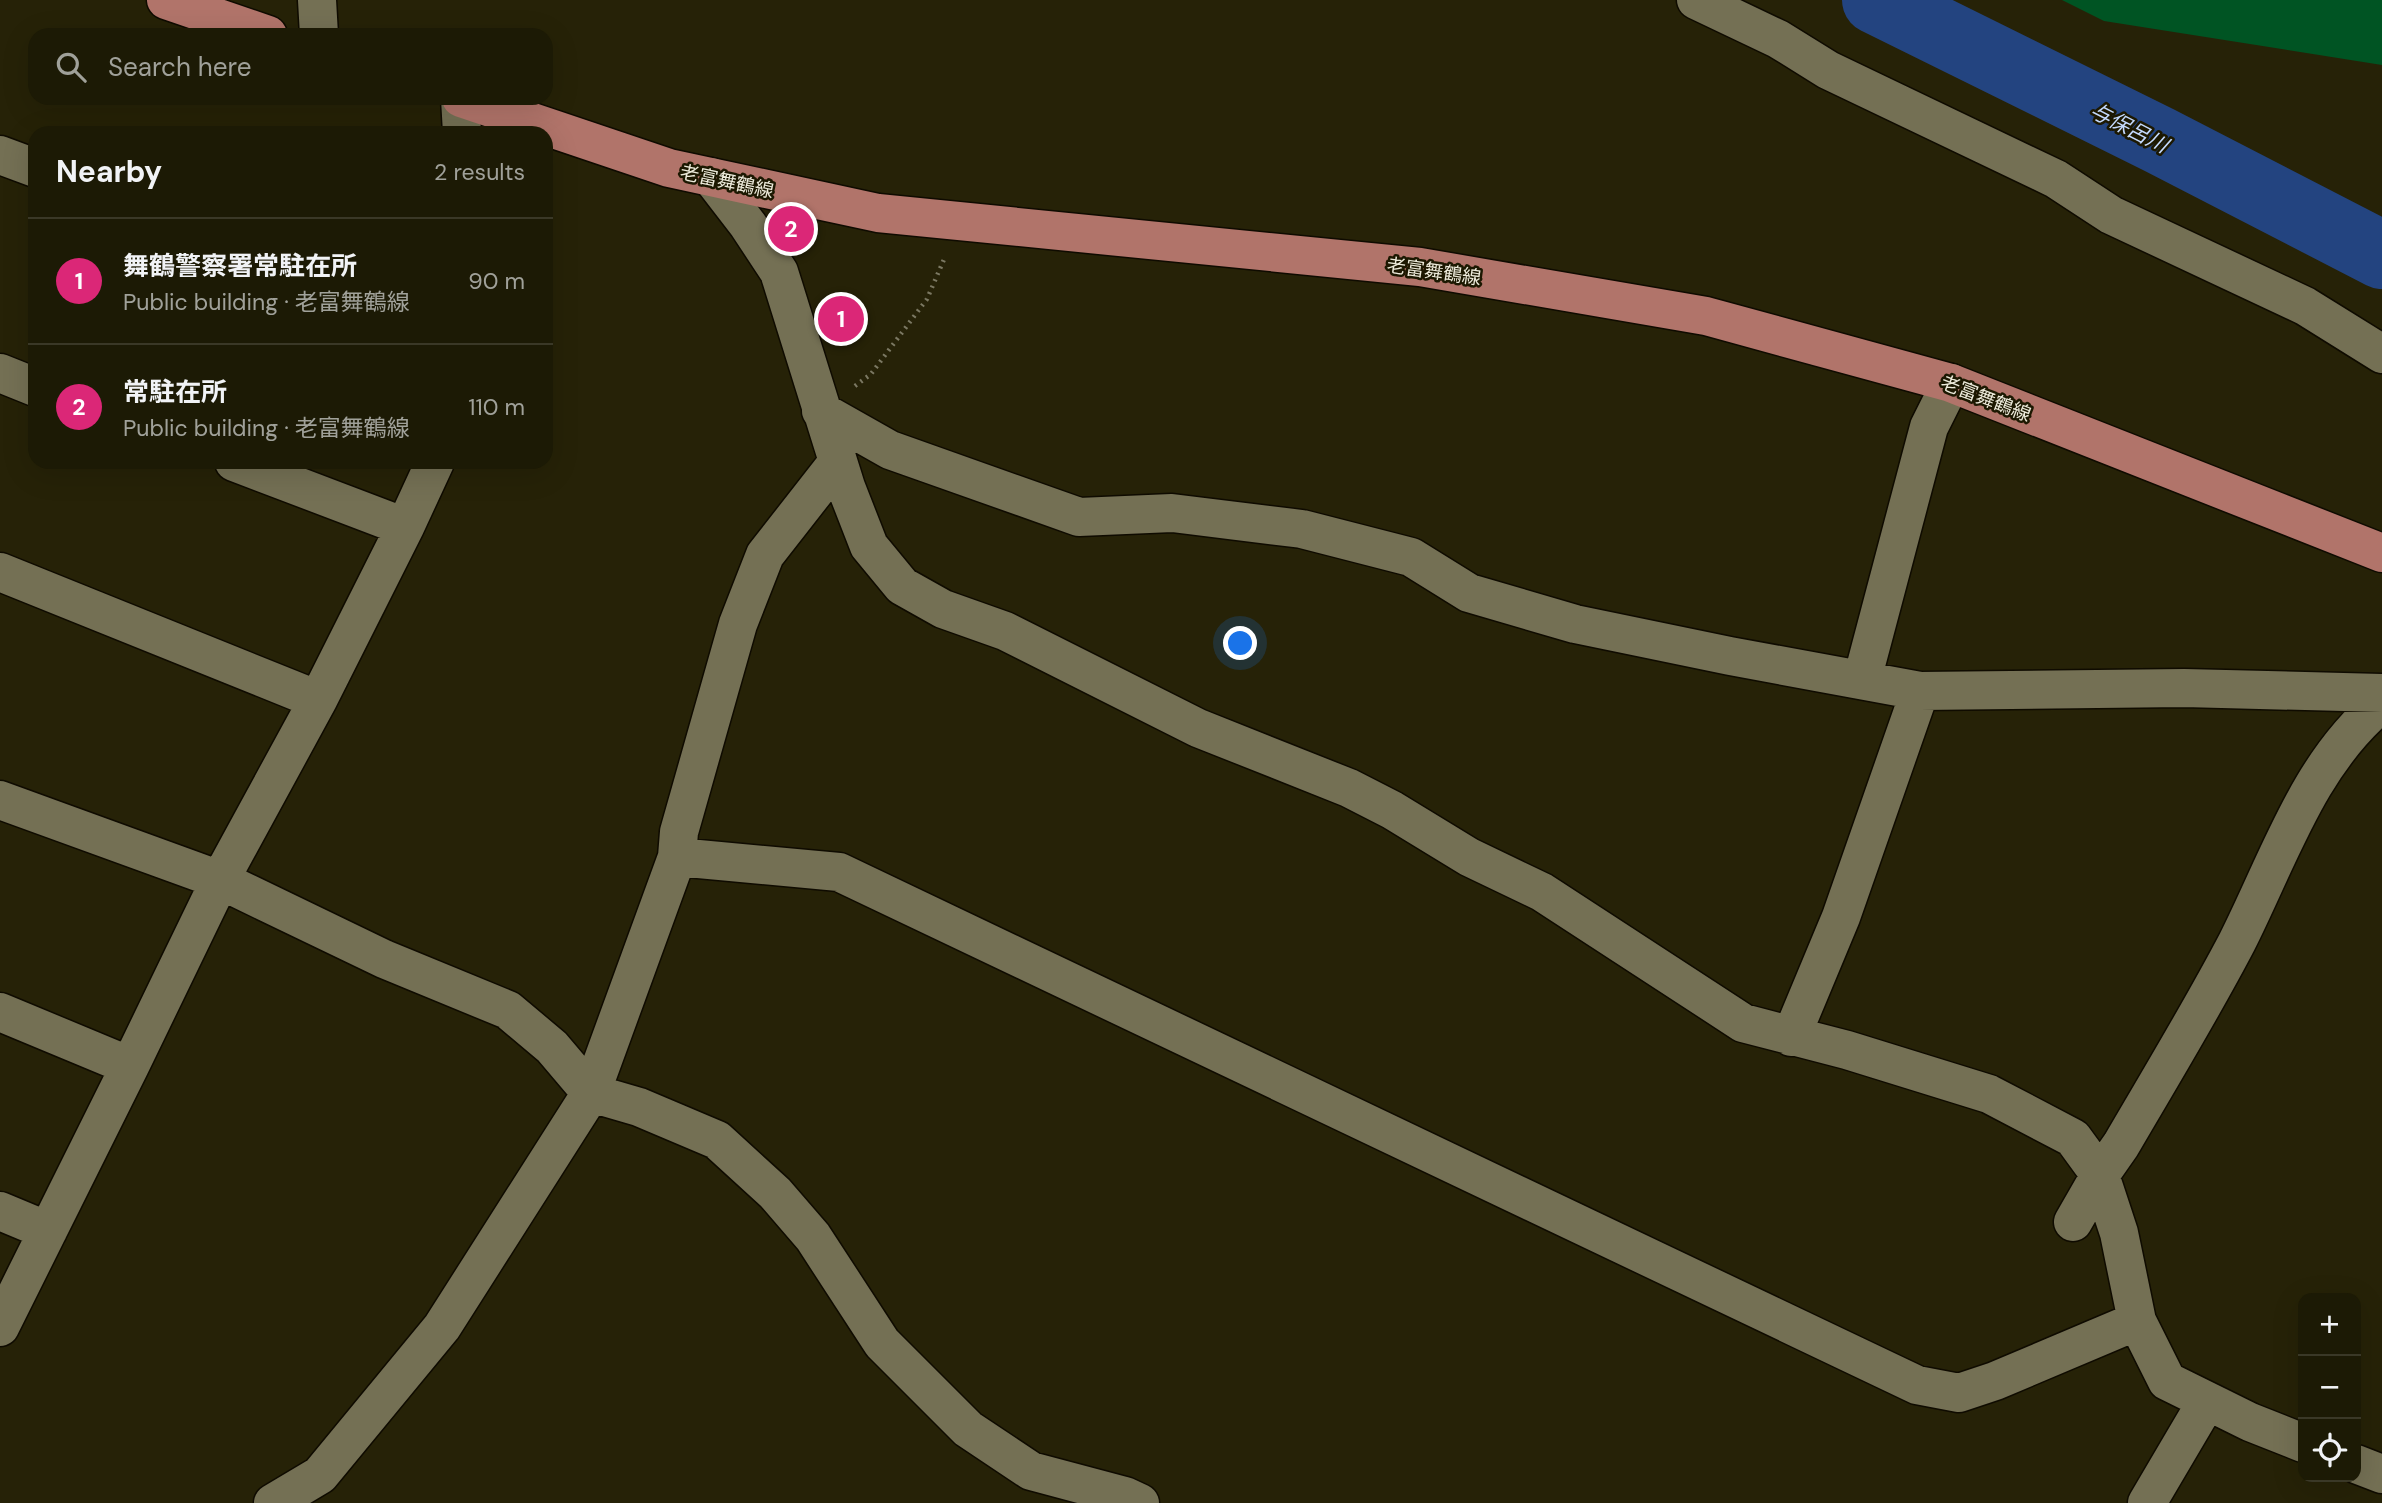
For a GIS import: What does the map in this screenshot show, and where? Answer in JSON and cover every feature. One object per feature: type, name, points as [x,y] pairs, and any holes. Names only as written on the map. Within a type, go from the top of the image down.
[{"type":"main road","points":[[166,0],[248,28]]},
{"type":"main road","name":"老富舞鶴線","points":[[481,105],[542,126]]},
{"type":"main road","name":"老富舞鶴線","points":[[553,130],[669,169],[878,213],[1420,267],[1706,316],[1951,383],[2382,553]]},
{"type":"street","points":[[317,0],[319,28]]},
{"type":"street","points":[[1696,0],[1778,39],[1829,70],[2056,179],[2111,215],[2305,306],[2382,354]]},
{"type":"street","points":[[460,105],[462,126]]},
{"type":"street","points":[[0,155],[28,165]]},
{"type":"street","points":[[711,177],[748,225],[779,272],[837,463],[869,546],[902,586],[943,609],[1005,631],[1198,728],[1349,788],[1392,810],[1469,857],[1542,892],[1743,1023],[1847,1050],[1989,1094],[2073,1138],[2100,1175],[2119,1233],[2137,1321],[2167,1381],[2250,1422],[2298,1441]]},
{"type":"street","points":[[0,373],[28,384]]},
{"type":"street","points":[[1862,680],[1929,427],[1951,383]]},
{"type":"street","points":[[821,411],[890,450],[1079,517],[1172,513],[1302,529],[1411,557],[1469,593],[1575,624],[1920,691],[2184,688],[2382,693]]},
{"type":"street","points":[[273,1503],[320,1475],[442,1326],[591,1093],[677,857],[679,832],[738,624],[765,555],[837,463]]},
{"type":"street","points":[[252,469],[405,527]]},
{"type":"street","points":[[0,1326],[220,880],[318,700],[432,469]]},
{"type":"street","points":[[0,572],[318,700]]},
{"type":"street","points":[[1791,1037],[1841,916],[1920,691]]},
{"type":"street","points":[[2073,1222],[2121,1145],[2236,943],[2310,788],[2333,755],[2382,703]]},
{"type":"street","points":[[0,800],[220,880],[384,959],[508,1010],[552,1047],[591,1093],[639,1107],[718,1140],[775,1193],[813,1237],[882,1343],[968,1429],[1031,1471],[1125,1496],[1140,1503]]},
{"type":"street","points":[[677,857],[839,872],[1917,1385],[1959,1393],[1996,1381],[2137,1321]]},
{"type":"street","points":[[0,1012],[130,1066]]},
{"type":"street","points":[[0,1211],[48,1231]]},
{"type":"street","points":[[2147,1503],[2207,1401]]},
{"type":"street","points":[[2361,1466],[2382,1474]]},
{"type":"path","points":[[821,411],[872,374],[927,299],[960,221]]},
{"type":"green space","points":[[2062,0],[2382,0],[2382,65],[2104,21]]},
{"type":"waterway","name":"与保呂川","points":[[1876,0],[2159,140],[2382,255]]},
{"type":"place","name":"常駐在所","points":[[791,229]]},
{"type":"place","name":"舞鶴警察署常駐在所","points":[[841,319]]}]
